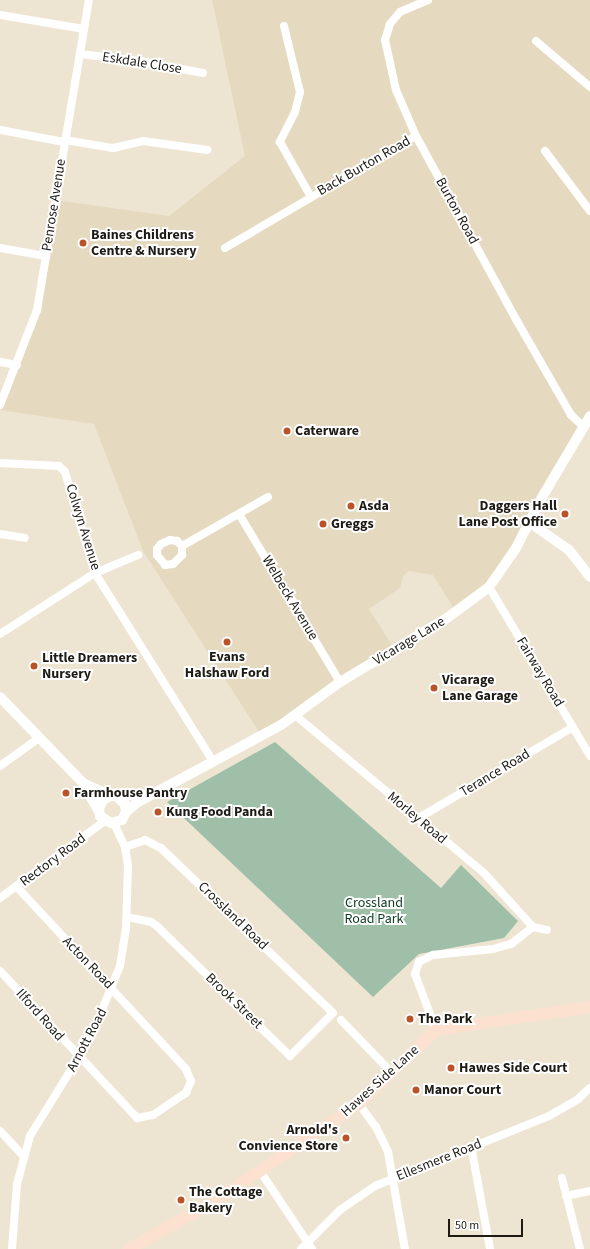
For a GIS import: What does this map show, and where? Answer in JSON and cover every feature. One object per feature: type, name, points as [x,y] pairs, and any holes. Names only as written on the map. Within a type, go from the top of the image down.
[{"type":"main road","points":[[436,1030],[590,1007]]},
{"type":"main road","name":"Hawes Side Lane","points":[[128,1249],[215,1201],[359,1104],[436,1030]]},
{"type":"street","name":"Penrose Avenue","points":[[0,405],[37,310],[89,0]]},
{"type":"street","name":"Burton Road","points":[[428,0],[400,12],[390,24],[385,40],[396,90],[416,136],[571,415],[583,426]]},
{"type":"street","points":[[0,15],[84,28]]},
{"type":"street","name":"Back Burton Road","points":[[284,26],[300,92],[295,112],[280,142],[311,197]]},
{"type":"street","points":[[536,41],[590,87]]},
{"type":"street","name":"Eskdale Close","points":[[80,54],[140,61],[203,73]]},
{"type":"street","points":[[0,130],[113,148],[143,141],[207,150]]},
{"type":"street","name":"Back Burton Road","points":[[225,248],[416,136]]},
{"type":"street","points":[[545,151],[590,211]]},
{"type":"street","points":[[0,248],[46,256]]},
{"type":"street","points":[[0,362],[16,364]]},
{"type":"street","name":"Vicarage Lane","points":[[0,697],[82,782],[99,812],[110,822],[122,820],[126,812],[138,802],[214,761],[295,714],[340,682],[447,618],[489,588],[516,548],[529,522],[590,416]]},
{"type":"street","name":"Colwyn Avenue","points":[[0,463],[62,468],[68,478],[95,573],[214,761]]},
{"type":"street","points":[[182,546],[268,497]]},
{"type":"street","name":"Welbeck Avenue","points":[[239,514],[340,682]]},
{"type":"street","points":[[529,522],[569,550],[590,578]]},
{"type":"street","points":[[0,534],[25,538]]},
{"type":"street","points":[[0,634],[95,573],[138,555]]},
{"type":"street","name":"Fairway Road","points":[[489,588],[590,756]]},
{"type":"street","name":"Morley Road","points":[[295,714],[417,819],[484,873],[533,927]]},
{"type":"street","name":"Terance Road","points":[[417,819],[573,727]]},
{"type":"street","points":[[0,766],[39,738]]},
{"type":"street","name":"Vicarage Lane","points":[[82,782],[113,796],[137,797],[156,793]]},
{"type":"street","points":[[99,812],[103,800],[113,796],[123,800],[126,812]]},
{"type":"street","name":"Arnott Road","points":[[12,1249],[17,1184],[23,1156],[39,1118],[80,1059],[113,988],[120,966],[127,918],[128,866],[125,847],[110,822]]},
{"type":"street","name":"Rectory Road","points":[[0,898],[110,822]]},
{"type":"street","name":"Crossland Road","points":[[125,847],[146,840],[154,842],[182,867],[333,1013]]},
{"type":"street","name":"Acton Road","points":[[17,887],[113,988],[158,1041],[189,1074],[191,1081],[186,1093],[153,1116],[142,1119],[137,1118],[112,1093]]},
{"type":"street","name":"Brook Street","points":[[127,918],[151,922],[157,926],[290,1056],[333,1013]]},
{"type":"street","points":[[436,1030],[415,974],[419,962],[433,955],[493,949],[511,944],[533,927],[547,930]]},
{"type":"street","name":"Ilford Road","points":[[0,971],[112,1093]]},
{"type":"street","points":[[341,1020],[391,1072]]},
{"type":"street","name":"Ellesmere Road","points":[[301,1249],[310,1246],[358,1196],[393,1178],[549,1116],[568,1106],[590,1088]]},
{"type":"street","points":[[359,1104],[384,1140],[393,1178],[405,1249]]},
{"type":"street","points":[[0,1130],[23,1156]]},
{"type":"street","points":[[471,1146],[490,1249]]},
{"type":"street","points":[[260,1171],[310,1246]]},
{"type":"street","points":[[562,1178],[566,1196],[571,1205],[580,1249]]},
{"type":"street","points":[[566,1196],[590,1191]]},
{"type":"shaded area","points":[[212,0],[590,0],[590,416],[501,572],[456,612],[433,575],[409,571],[403,576],[400,588],[369,609],[395,650],[261,735],[143,551],[94,424],[0,410],[37,310],[55,200],[169,216],[245,156]]},
{"type":"green space","name":"Crossland Road Park","points":[[275,742],[441,888],[461,865],[518,921],[504,938],[419,954],[373,997],[167,802]]},
{"type":"place","name":"Baines Childrens Centre & Nursery","points":[[83,243]]},
{"type":"place","name":"Caterware","points":[[287,431]]},
{"type":"place","name":"Asda","points":[[351,506]]},
{"type":"place","name":"Daggers Hall Lane Post Office","points":[[565,514]]},
{"type":"place","name":"Greggs","points":[[323,524]]},
{"type":"place","name":"Evans Halshaw Ford","points":[[227,642]]},
{"type":"place","name":"Little Dreamers Nursery","points":[[34,666]]},
{"type":"place","name":"Vicarage Lane Garage","points":[[434,688]]},
{"type":"place","name":"Farmhouse Pantry","points":[[66,793]]},
{"type":"place","name":"Kung Food Panda","points":[[158,812]]},
{"type":"place","name":"The Park","points":[[410,1019]]},
{"type":"place","name":"Hawes Side Court","points":[[451,1068]]},
{"type":"place","name":"Manor Court","points":[[416,1090]]},
{"type":"place","name":"Arnold's Convience Store","points":[[346,1138]]},
{"type":"place","name":"The Cottage Bakery","points":[[181,1200]]}]
